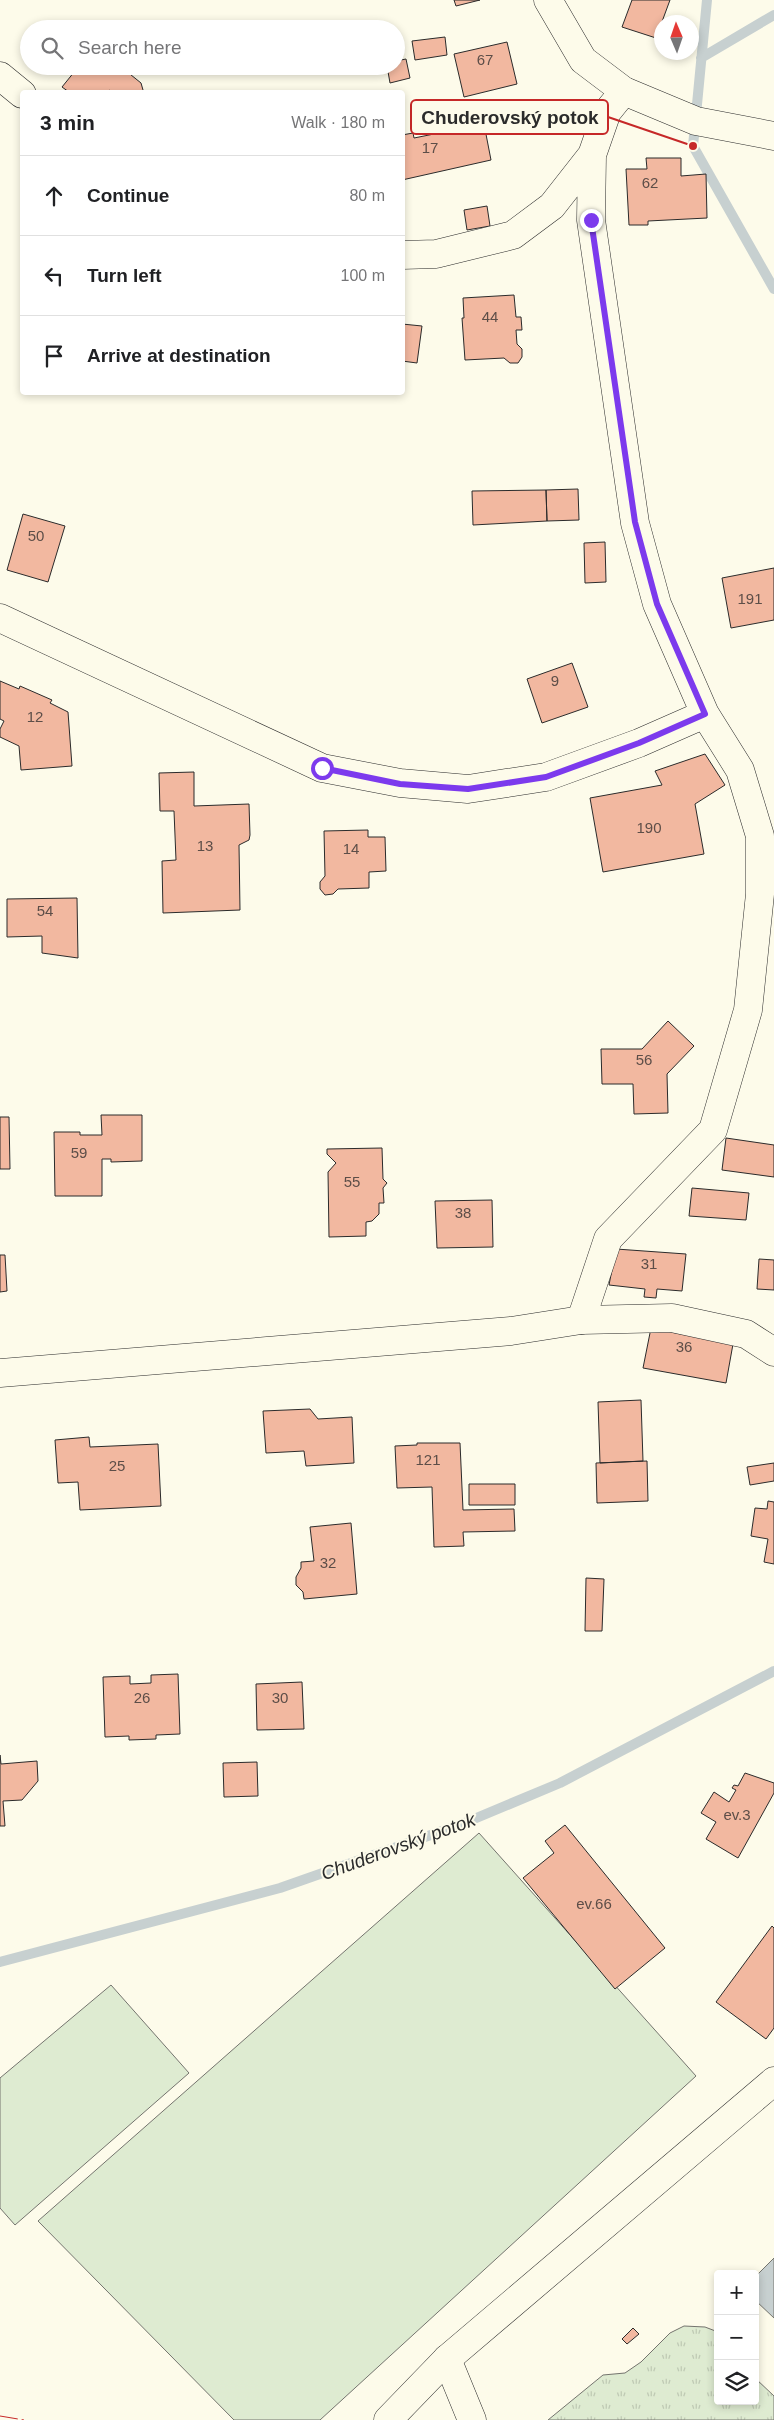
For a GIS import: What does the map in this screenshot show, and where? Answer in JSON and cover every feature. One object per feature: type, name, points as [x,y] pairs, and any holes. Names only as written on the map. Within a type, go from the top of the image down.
[{"type":"street","points":[[548,0],[583,60],[624,91],[685,116],[774,136]]},
{"type":"street","points":[[0,76],[20,92]]},
{"type":"street","points":[[581,1320],[608,1239],[713,1130],[748,1010],[760,894],[760,836],[740,770],[705,714],[657,604],[635,522],[591,220],[592,155],[607,112],[624,91]]},
{"type":"street","points":[[405,255],[436,254],[513,235],[552,206],[592,155]]},
{"type":"street","points":[[0,618],[322,768],[400,784],[468,789],[546,777],[639,743],[705,714]]},
{"type":"street","points":[[0,1373],[511,1331],[581,1320],[672,1318],[746,1334],[774,1352]]},
{"type":"street","points":[[388,2420],[447,2359],[774,2081]]},
{"type":"street","points":[[447,2359],[472,2420]]},
{"type":"green space","points":[[479,1833],[696,2076],[320,2420],[234,2420],[38,2221]]},
{"type":"green space","points":[[111,1985],[189,2073],[15,2225],[0,2208],[0,2078]]},
{"type":"green space","points":[[684,2326],[705,2327],[714,2330],[714,2405],[759,2405],[759,2382],[774,2396],[774,2420],[548,2420],[603,2375],[625,2373],[641,2362],[670,2333]]},
{"type":"shaded area","points":[[774,2258],[774,2318],[759,2304],[759,2273]]},
{"type":"building","points":[[454,0],[480,0],[456,6]]},
{"type":"building","points":[[632,0],[670,0],[664,15],[654,15],[654,37],[622,27]]},
{"type":"building","points":[[445,37],[447,55],[415,60],[412,41]]},
{"type":"building","points":[[507,42],[517,84],[464,97],[454,54]]},
{"type":"building","points":[[405,59],[410,78],[390,83],[389,75],[405,75]]},
{"type":"building","points":[[72,75],[131,75],[141,83],[143,90],[66,90],[62,87]]},
{"type":"building","points":[[484,124],[491,160],[405,179],[405,134],[413,133],[414,138]]},
{"type":"building","points":[[646,158],[681,158],[681,176],[706,174],[707,218],[648,221],[648,225],[629,225],[626,169],[647,169]]},
{"type":"building","points":[[487,206],[490,226],[467,230],[464,210]]},
{"type":"building","points":[[514,295],[516,317],[521,317],[522,330],[516,330],[517,344],[522,349],[522,357],[518,363],[510,363],[504,358],[465,360],[462,318],[464,318],[463,298]]},
{"type":"building","points":[[405,324],[422,326],[417,363],[405,361]]},
{"type":"building","points":[[578,489],[579,520],[547,521],[546,490]]},
{"type":"building","points":[[546,490],[547,521],[473,525],[472,491]]},
{"type":"building","points":[[23,514],[65,526],[48,582],[7,570]]},
{"type":"building","points":[[605,542],[606,582],[585,583],[584,543]]},
{"type":"building","points":[[774,568],[774,620],[731,628],[722,578]]},
{"type":"building","points":[[572,663],[588,707],[542,723],[527,679]]},
{"type":"building","points":[[0,681],[19,689],[20,686],[52,700],[50,703],[68,712],[72,766],[21,770],[19,746],[0,737],[0,729],[4,721],[0,719]]},
{"type":"building","points":[[705,754],[725,785],[695,804],[704,854],[603,872],[590,798],[662,785],[655,771]]},
{"type":"building","points":[[194,772],[194,806],[249,804],[249,840],[239,845],[240,910],[163,913],[162,861],[176,860],[174,811],[160,811],[159,773]]},
{"type":"building","points":[[368,830],[368,837],[385,837],[386,871],[369,872],[369,888],[338,889],[333,894],[325,895],[320,889],[320,882],[325,876],[324,831]]},
{"type":"building","points":[[77,898],[78,958],[42,953],[42,936],[7,937],[7,899]]},
{"type":"building","points":[[668,1021],[694,1046],[667,1074],[668,1113],[634,1114],[633,1084],[602,1084],[601,1049],[642,1049]]},
{"type":"building","points":[[101,1115],[142,1115],[142,1161],[111,1162],[111,1159],[102,1159],[102,1196],[55,1196],[54,1132],[80,1132],[80,1135],[102,1135]]},
{"type":"building","points":[[0,1117],[9,1117],[10,1169],[0,1169]]},
{"type":"building","points":[[726,1138],[774,1145],[774,1177],[722,1170]]},
{"type":"building","points":[[382,1148],[383,1179],[387,1183],[383,1188],[384,1203],[379,1203],[379,1214],[372,1221],[366,1222],[366,1236],[329,1237],[328,1172],[336,1163],[327,1154],[327,1149]]},
{"type":"building","points":[[692,1188],[749,1193],[746,1220],[689,1216]]},
{"type":"building","points":[[492,1200],[493,1247],[437,1248],[435,1201]]},
{"type":"building","points":[[616,1249],[686,1254],[682,1291],[657,1289],[656,1298],[644,1297],[645,1289],[609,1285]]},
{"type":"building","points":[[0,1255],[5,1255],[7,1291],[0,1292]]},
{"type":"building","points":[[759,1259],[774,1260],[774,1290],[757,1289]]},
{"type":"building","points":[[651,1328],[733,1344],[726,1383],[643,1368]]},
{"type":"building","points":[[641,1400],[643,1461],[600,1463],[598,1402]]},
{"type":"building","points":[[310,1409],[318,1419],[352,1417],[354,1463],[306,1466],[304,1451],[266,1453],[263,1411]]},
{"type":"building","points":[[89,1437],[90,1447],[158,1444],[161,1506],[80,1510],[78,1482],[58,1483],[55,1440]]},
{"type":"building","points":[[417,1443],[460,1443],[463,1510],[514,1509],[515,1531],[463,1532],[464,1546],[434,1547],[432,1487],[397,1488],[395,1446],[417,1445]]},
{"type":"building","points":[[647,1461],[648,1501],[597,1503],[596,1463]]},
{"type":"building","points":[[774,1463],[774,1481],[750,1485],[747,1467]]},
{"type":"building","points":[[469,1484],[515,1484],[515,1505],[469,1505]]},
{"type":"building","points":[[768,1501],[774,1502],[774,1564],[764,1562],[768,1539],[751,1536],[755,1508],[767,1509]]},
{"type":"building","points":[[351,1523],[357,1594],[304,1599],[303,1592],[296,1585],[296,1577],[301,1568],[301,1562],[314,1561],[310,1527]]},
{"type":"building","points":[[586,1578],[604,1579],[602,1631],[585,1631]]},
{"type":"building","points":[[178,1674],[180,1734],[156,1735],[156,1739],[129,1740],[129,1736],[105,1737],[103,1677],[130,1676],[130,1684],[151,1683],[151,1675]]},
{"type":"building","points":[[302,1682],[304,1729],[257,1730],[256,1684]]},
{"type":"building","points":[[0,1755],[1,1764],[37,1761],[38,1781],[22,1800],[3,1801],[5,1826],[0,1826]]},
{"type":"building","points":[[257,1762],[258,1796],[224,1797],[223,1763]]},
{"type":"building","points":[[745,1773],[774,1783],[774,1793],[738,1858],[706,1839],[716,1822],[701,1813],[714,1792],[729,1802],[736,1790],[732,1788],[734,1785],[738,1786]]},
{"type":"building","points":[[565,1825],[665,1948],[615,1989],[523,1878],[554,1853],[545,1841]]},
{"type":"building","points":[[772,1926],[774,1928],[774,2028],[766,2039],[716,2002]]},
{"type":"building","points":[[633,2328],[639,2334],[627,2344],[622,2339]]},
{"type":"waterway","name":"Chuderovský potok","points":[[707,0],[693,146],[774,289]]},
{"type":"waterway","points":[[701,58],[774,15]]},
{"type":"waterway","name":"Chuderovský potok","points":[[0,1962],[280,1888],[462,1824],[560,1783],[774,1671]]},
{"type":"power","points":[[0,2416],[24,2420]]},
{"type":"place","name":"Chuderovský potok","points":[[693,146]]},
{"type":"route","points":[[322,768],[400,784],[468,789],[546,777],[639,743],[705,714],[657,604],[635,522],[591,220]]}]
